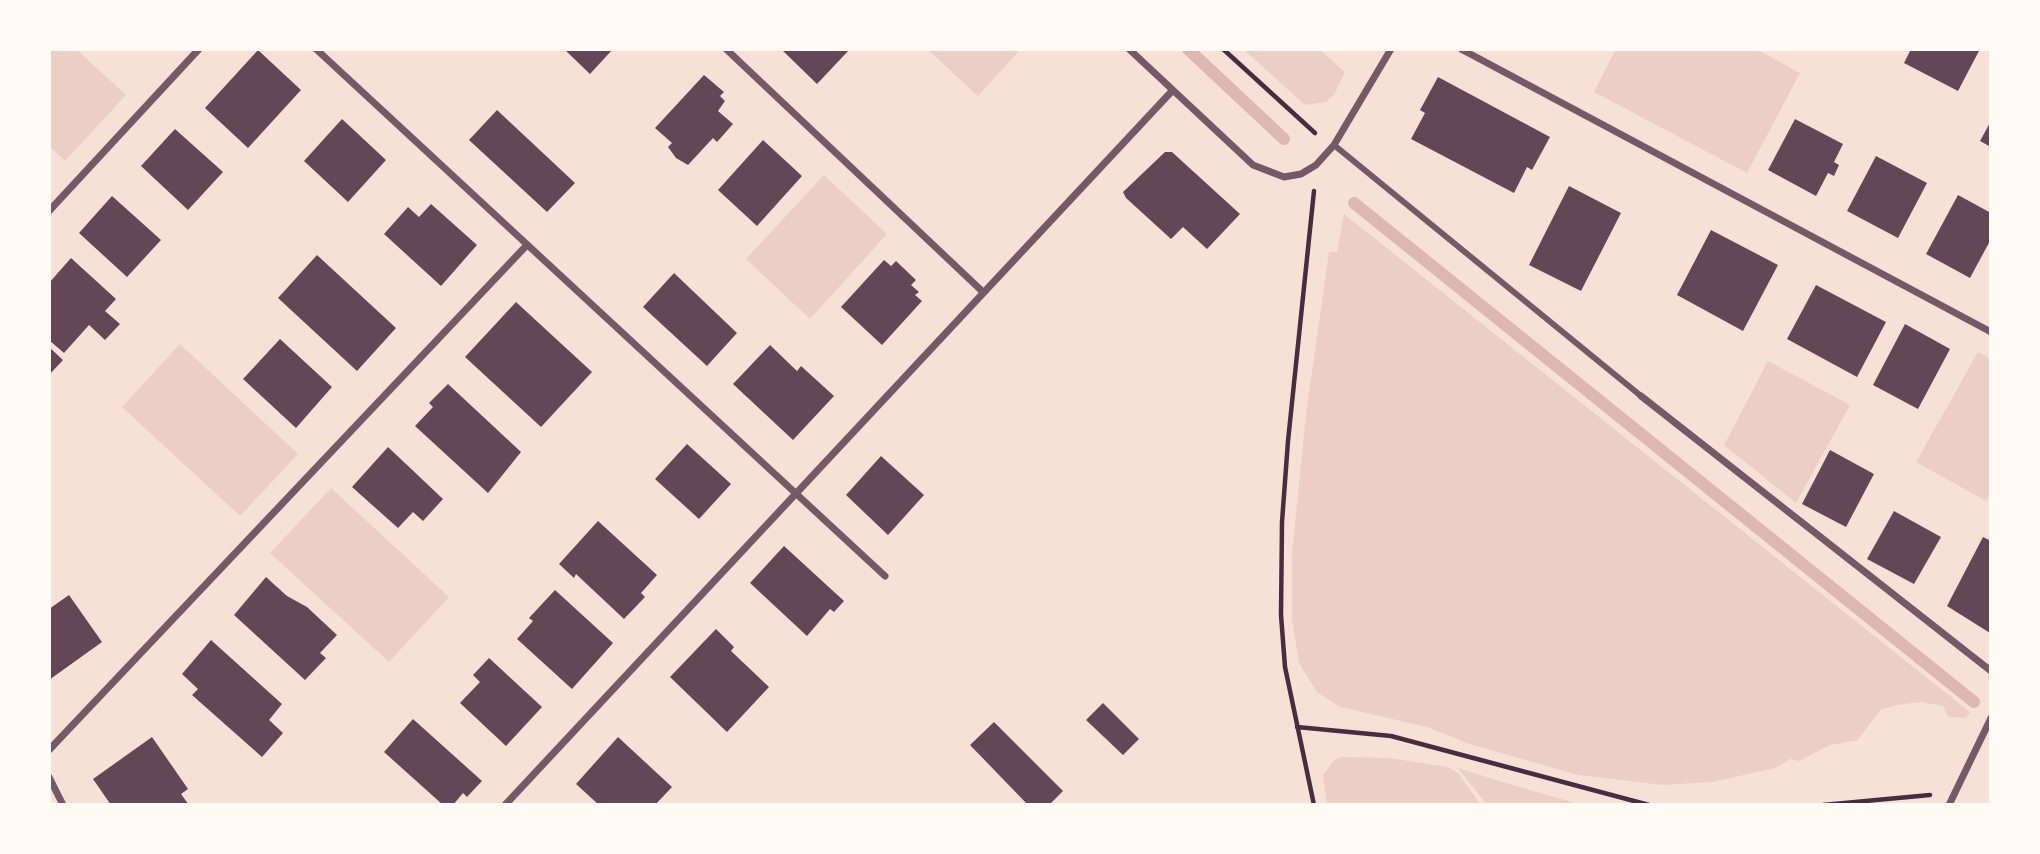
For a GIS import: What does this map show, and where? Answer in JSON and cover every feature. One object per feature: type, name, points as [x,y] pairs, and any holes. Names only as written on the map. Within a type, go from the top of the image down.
[{"type":"street","points":[[49,211],[199,49]]},
{"type":"street","points":[[316,49],[885,576]]},
{"type":"street","points":[[726,49],[983,292]]},
{"type":"street","points":[[1129,49],[1253,165],[1284,177],[1301,174],[1316,165],[1334,145],[1391,49]]},
{"type":"street","points":[[1461,49],[1991,332]]},
{"type":"street","points":[[505,805],[1171,91]]},
{"type":"street","points":[[1334,145],[1641,396],[1991,671]]},
{"type":"street","points":[[49,750],[526,246]]},
{"type":"street","points":[[1949,805],[1991,718]]},
{"type":"street","points":[[49,777],[63,805]]},
{"type":"path","points":[[1223,49],[1304,127],[1334,145]]},
{"type":"path","points":[[1314,805],[1285,667],[1281,615],[1282,522],[1312,235],[1316,165]]},
{"type":"path","points":[[1297,727],[1391,736],[1649,805]]},
{"type":"path","points":[[1823,805],[1956,792]]},
{"type":"shaded area","points":[[49,49],[76,49],[126,95],[65,161],[49,146]]},
{"type":"shaded area","points":[[927,49],[1021,49],[978,96]]},
{"type":"shaded area","points":[[1243,49],[1319,49],[1345,72],[1334,95],[1326,102],[1305,105]]},
{"type":"shaded area","points":[[1616,49],[1756,49],[1800,73],[1747,173],[1594,92]]},
{"type":"shaded area","points":[[824,175],[887,234],[810,319],[746,259]]},
{"type":"shaded area","points":[[1344,214],[1970,712],[1966,718],[1948,717],[1943,706],[1921,702],[1897,705],[1880,710],[1858,740],[1830,745],[1799,761],[1790,759],[1775,768],[1712,782],[1663,785],[1578,775],[1469,744],[1427,727],[1340,707],[1317,692],[1299,663],[1292,620],[1292,554],[1306,414],[1329,252],[1337,252]]},
{"type":"shaded area","points":[[180,344],[298,454],[240,516],[122,407]]},
{"type":"shaded area","points":[[1978,352],[1991,359],[1991,492],[1986,501],[1916,462]]},
{"type":"shaded area","points":[[1768,361],[1850,405],[1796,503],[1724,445]]},
{"type":"shaded area","points":[[331,488],[449,597],[389,662],[270,553]]},
{"type":"shaded area","points":[[1389,758],[1448,767],[1458,773],[1481,805],[1327,805],[1323,775],[1335,759]]},
{"type":"shaded area","points":[[1458,768],[1509,784],[1582,805],[1487,805]]},
{"type":"building","points":[[564,49],[613,49],[590,74]]},
{"type":"building","points":[[781,49],[850,49],[817,84]]},
{"type":"building","points":[[1911,49],[1980,49],[1958,91],[1904,63]]},
{"type":"building","points":[[258,50],[301,90],[248,148],[205,108]]},
{"type":"building","points":[[704,75],[724,92],[720,96],[725,101],[718,111],[733,124],[717,142],[713,138],[688,165],[676,158],[668,147],[672,143],[655,128]]},
{"type":"building","points":[[1438,77],[1550,137],[1532,170],[1527,167],[1514,193],[1411,139],[1425,113],[1420,110]]},
{"type":"building","points":[[497,110],[575,183],[547,212],[469,140]]},
{"type":"building","points":[[342,119],[386,160],[348,202],[304,161]]},
{"type":"building","points":[[1795,119],[1843,144],[1834,162],[1839,165],[1834,176],[1828,173],[1816,196],[1768,170]]},
{"type":"building","points":[[1991,121],[1991,147],[1980,141]]},
{"type":"building","points":[[175,129],[223,172],[188,210],[141,166]]},
{"type":"building","points":[[763,140],[802,176],[757,226],[718,190]]},
{"type":"building","points":[[1165,152],[1172,152],[1240,214],[1207,249],[1183,227],[1171,239],[1126,198],[1123,192]]},
{"type":"building","points":[[1876,156],[1927,183],[1898,238],[1847,211]]},
{"type":"building","points":[[1569,186],[1621,213],[1581,291],[1529,265]]},
{"type":"building","points":[[1958,195],[1991,213],[1991,239],[1970,278],[1926,254]]},
{"type":"building","points":[[112,196],[161,240],[127,277],[79,233]]},
{"type":"building","points":[[431,204],[477,245],[441,286],[384,234],[408,207],[419,217]]},
{"type":"building","points":[[1711,230],[1778,265],[1743,331],[1677,295]]},
{"type":"building","points":[[317,255],[396,328],[357,371],[278,298]]},
{"type":"building","points":[[71,258],[116,299],[105,311],[120,324],[105,340],[89,325],[64,353],[49,340],[49,283]]},
{"type":"building","points":[[884,260],[891,266],[896,261],[916,280],[911,285],[919,292],[915,295],[922,301],[882,345],[841,307]]},
{"type":"building","points":[[674,273],[737,333],[707,366],[643,307]]},
{"type":"building","points":[[1816,285],[1886,322],[1857,377],[1787,339]]},
{"type":"building","points":[[516,302],[592,372],[541,427],[465,357]]},
{"type":"building","points":[[1905,324],[1950,349],[1918,409],[1873,385]]},
{"type":"building","points":[[280,339],[332,387],[296,428],[243,379]]},
{"type":"building","points":[[770,345],[797,371],[801,366],[834,396],[793,440],[733,384]]},
{"type":"building","points":[[49,347],[63,360],[49,375]]},
{"type":"building","points":[[448,384],[521,452],[488,493],[415,426],[433,407],[429,403]]},
{"type":"building","points":[[687,444],[731,484],[699,519],[655,479]]},
{"type":"building","points":[[388,447],[443,499],[423,521],[413,512],[398,528],[352,487]]},
{"type":"building","points":[[1830,450],[1874,474],[1846,527],[1802,504]]},
{"type":"building","points":[[881,456],[924,495],[888,535],[846,495]]},
{"type":"building","points":[[1894,511],[1941,537],[1914,584],[1867,559]]},
{"type":"building","points":[[598,521],[657,575],[641,593],[645,597],[624,619],[576,574],[574,578],[559,564]]},
{"type":"building","points":[[1983,537],[1991,541],[1990,633],[1947,606]]},
{"type":"building","points":[[784,546],[844,601],[834,612],[830,609],[807,636],[750,583]]},
{"type":"building","points":[[266,577],[287,596],[307,607],[337,635],[320,653],[326,658],[305,680],[234,615]]},
{"type":"building","points":[[555,590],[613,643],[572,689],[517,639],[533,621],[529,618]]},
{"type":"building","points":[[69,595],[102,642],[49,680],[49,609]]},
{"type":"building","points":[[716,629],[734,647],[731,651],[769,687],[727,732],[670,677]]},
{"type":"building","points":[[211,640],[282,704],[269,720],[283,733],[262,757],[192,695],[198,689],[182,674]]},
{"type":"building","points":[[489,658],[542,707],[506,746],[460,703],[480,682],[473,675]]},
{"type":"building","points":[[1103,703],[1139,739],[1123,755],[1086,720]]},
{"type":"building","points":[[413,719],[482,781],[467,797],[463,793],[453,805],[443,805],[384,752]]},
{"type":"building","points":[[994,722],[1063,791],[1049,805],[1028,805],[970,745]]},
{"type":"building","points":[[152,737],[188,789],[181,794],[189,805],[111,805],[93,779]]},
{"type":"building","points":[[618,737],[672,787],[655,805],[599,805],[576,784]]},
{"type":"waterway","points":[[1188,49],[1284,139]]},
{"type":"waterway","points":[[1354,203],[1974,702]]}]
